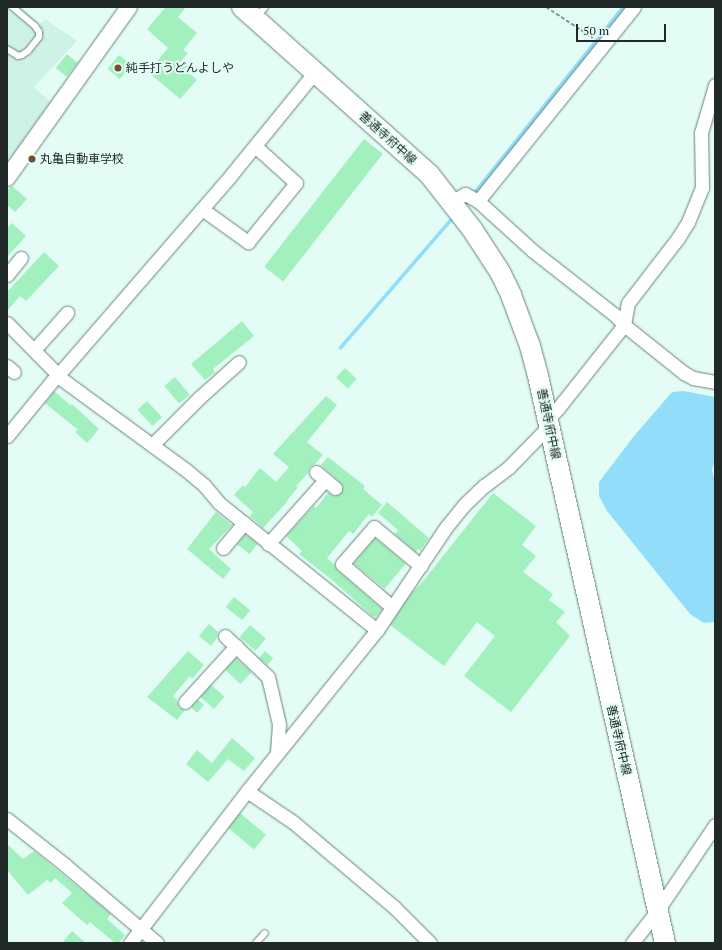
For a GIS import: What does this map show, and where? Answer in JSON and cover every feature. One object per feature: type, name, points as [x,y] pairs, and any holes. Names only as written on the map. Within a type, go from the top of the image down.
[{"type":"main road","name":"善通寺府中線","points":[[254,11],[315,72],[429,174],[452,201],[472,229],[500,272],[511,295],[530,346],[665,943]]},
{"type":"street","points":[[7,178],[129,7]]},
{"type":"street","points":[[478,200],[634,7]]},
{"type":"street","points":[[7,436],[202,209],[315,72]]},
{"type":"street","points":[[130,943],[247,791],[377,630],[447,526],[464,505],[484,486],[509,467],[548,423],[624,325],[628,303],[678,238],[688,222],[702,188],[701,133],[715,85]]},
{"type":"street","points":[[202,209],[248,242],[296,183],[254,146]]},
{"type":"street","points":[[452,201],[464,194],[478,200],[528,247],[615,315],[624,325],[684,373],[693,378],[715,382]]},
{"type":"street","points":[[7,275],[22,258]]},
{"type":"street","points":[[34,350],[67,313]]},
{"type":"street","points":[[8,327],[34,350],[58,375],[186,470],[204,485],[220,503],[268,544],[377,630]]},
{"type":"street","points":[[152,445],[200,397],[239,362]]},
{"type":"street","points":[[268,544],[325,480]]},
{"type":"street","points":[[222,548],[244,523]]},
{"type":"street","points":[[392,607],[342,564],[374,527],[421,566]]},
{"type":"street","points":[[225,636],[268,677],[279,724],[277,753]]},
{"type":"street","points":[[185,702],[236,646]]},
{"type":"street","points":[[247,791],[293,822],[394,907],[430,943]]},
{"type":"street","points":[[7,819],[65,865],[157,943]]},
{"type":"street","points":[[632,943],[657,911],[715,825]]},
{"type":"lane","points":[[7,49],[18,56],[22,55],[39,37],[39,32],[35,26],[12,7]]},
{"type":"lane","points":[[256,943],[265,933]]},
{"type":"path","points":[[546,7],[591,37]]},
{"type":"shaded area","name":"丸亀自動車学校","points":[[7,7],[21,7],[40,24],[45,19],[77,41],[34,87],[51,102],[7,163]]},
{"type":"water","points":[[621,7],[626,7],[480,189],[341,350],[338,348],[477,187]]},
{"type":"water","points":[[684,391],[715,397],[715,460],[712,470],[715,481],[715,622],[704,623],[690,614],[607,511],[599,496],[599,482],[634,436],[672,392]]},
{"type":"building","points":[[166,7],[186,7],[178,17],[197,33],[183,50],[188,53],[182,60],[192,69],[188,72],[197,80],[180,99],[148,72],[168,48],[147,29]]},
{"type":"building","points":[[67,54],[78,63],[67,77],[56,68]]},
{"type":"building","points":[[119,55],[131,65],[120,79],[107,69]]},
{"type":"building","points":[[364,139],[383,154],[283,281],[264,267]]},
{"type":"building","points":[[12,186],[27,199],[15,212],[7,205],[7,191]]},
{"type":"building","points":[[12,223],[26,236],[7,257],[7,228]]},
{"type":"building","points":[[44,252],[59,266],[26,301],[20,296],[7,311],[7,292]]},
{"type":"building","points":[[242,321],[254,336],[213,369],[215,372],[205,380],[191,364]]},
{"type":"building","points":[[345,368],[357,379],[348,388],[336,378]]},
{"type":"building","points":[[175,377],[190,395],[179,404],[164,386]]},
{"type":"building","points":[[54,391],[70,405],[72,404],[99,429],[87,443],[75,432],[78,430],[45,403]]},
{"type":"building","points":[[326,396],[337,405],[307,442],[323,455],[310,467],[308,473],[296,486],[298,487],[287,502],[263,528],[250,516],[253,512],[234,495],[243,485],[245,487],[260,468],[276,482],[289,467],[273,454]]},
{"type":"building","points":[[147,401],[162,417],[152,426],[137,410]]},
{"type":"building","points":[[328,457],[365,486],[363,489],[382,505],[372,517],[369,514],[353,534],[349,531],[327,558],[334,564],[337,570],[382,609],[377,616],[374,617],[332,580],[299,554],[302,551],[286,536],[314,506],[316,508],[328,493],[334,496],[341,493],[343,486],[321,465]]},
{"type":"building","points":[[493,493],[536,526],[522,545],[536,556],[523,572],[553,594],[549,600],[565,612],[556,622],[570,636],[511,712],[464,676],[495,636],[477,622],[444,666],[390,625],[409,596],[424,580]]},
{"type":"building","points":[[387,502],[429,538],[420,551],[418,549],[416,552],[395,534],[398,530],[378,513]]},
{"type":"building","points":[[216,512],[232,525],[209,549],[231,569],[223,579],[187,549]]},
{"type":"building","points":[[245,534],[258,544],[250,554],[237,544]]},
{"type":"building","points":[[375,538],[406,564],[384,589],[354,563]]},
{"type":"building","points":[[234,597],[250,610],[242,620],[226,607]]},
{"type":"building","points":[[209,624],[218,632],[217,638],[211,646],[199,636]]},
{"type":"building","points":[[250,625],[266,639],[255,651],[240,637]]},
{"type":"building","points":[[188,651],[204,665],[192,679],[190,676],[173,696],[177,700],[179,708],[185,710],[177,720],[147,697]]},
{"type":"building","points":[[265,651],[273,658],[267,665],[259,658]]},
{"type":"building","points":[[236,658],[251,672],[240,684],[225,670]]},
{"type":"building","points":[[211,685],[225,697],[214,709],[201,697]]},
{"type":"building","points":[[198,700],[204,705],[197,713],[191,707]]},
{"type":"building","points":[[232,738],[255,758],[244,771],[228,759],[208,782],[186,764],[197,750],[212,763]]},
{"type":"building","points":[[240,813],[266,835],[254,849],[228,828]]},
{"type":"building","points":[[7,844],[23,859],[34,851],[111,914],[107,919],[125,935],[119,943],[115,943],[90,922],[87,925],[62,903],[72,893],[55,878],[51,883],[47,880],[28,895],[7,870]]},
{"type":"building","points":[[72,931],[86,943],[62,943]]},
{"type":"place","name":"純手打うどんよしや","points":[[118,68]]},
{"type":"place","name":"丸亀自動車学校","points":[[32,159]]}]
